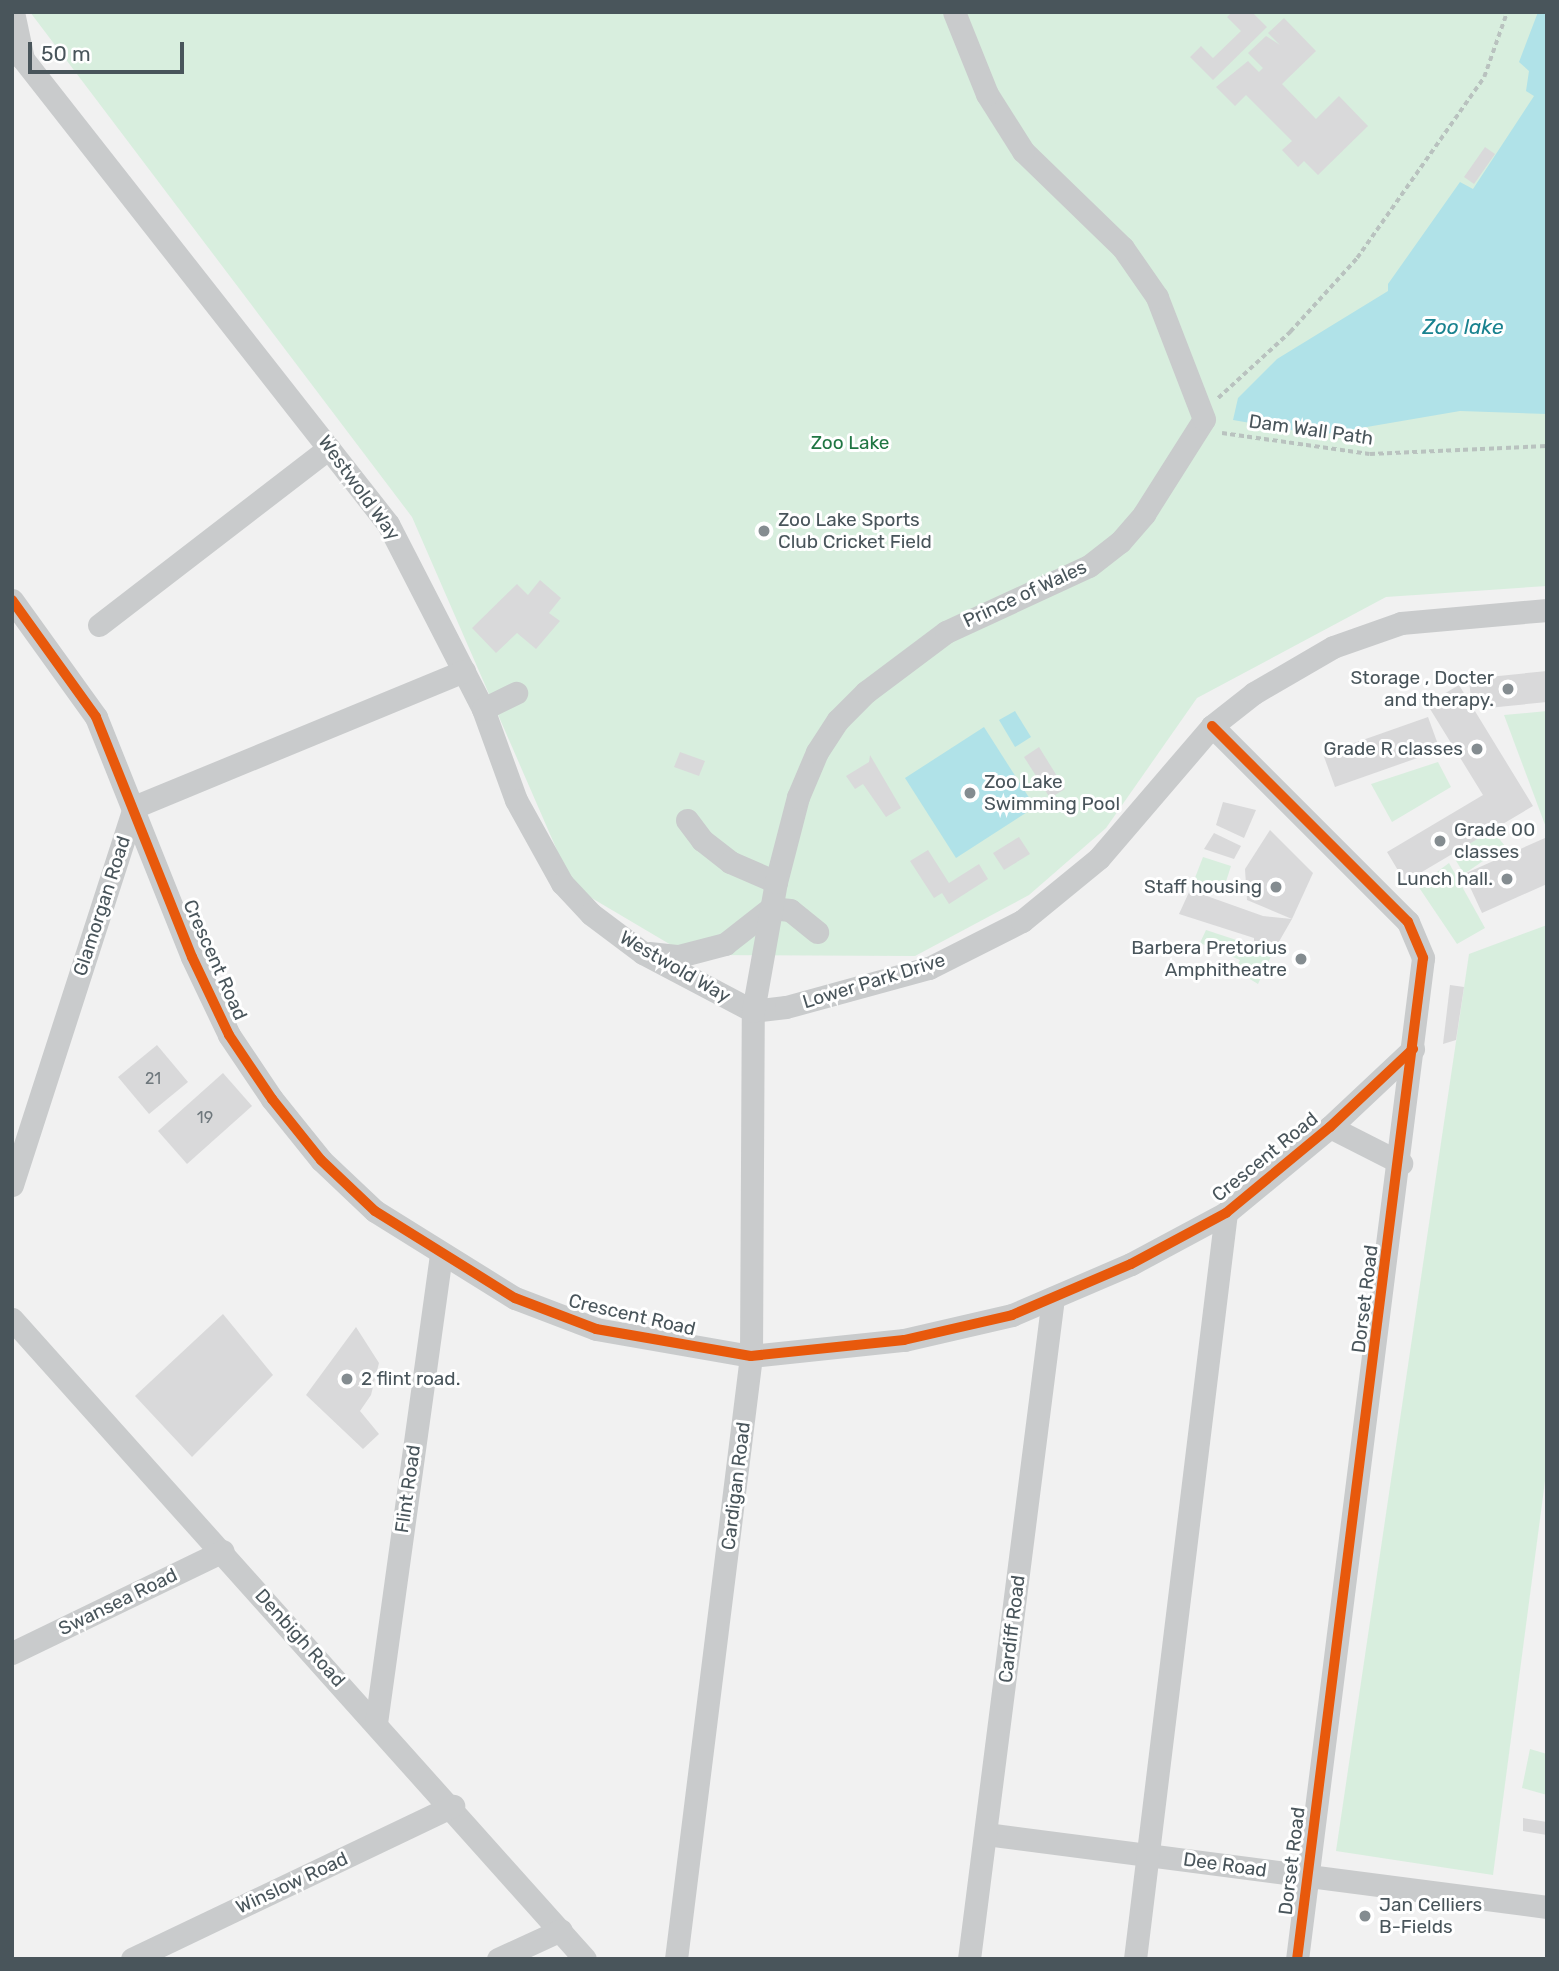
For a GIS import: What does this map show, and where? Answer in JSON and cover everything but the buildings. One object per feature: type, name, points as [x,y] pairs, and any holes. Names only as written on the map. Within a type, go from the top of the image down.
[{"type":"street","name":"Westwold Way","points":[[13,12],[16,56],[388,524],[482,709],[516,800],[562,883],[591,914],[643,953],[753,1011]]},
{"type":"street","points":[[954,12],[987,94],[1023,151],[1118,242],[1157,297],[1197,395],[1204,419],[1197,430]]},
{"type":"street","name":"Prince of Wales","points":[[753,1011],[776,882],[803,783],[817,752],[847,709],[946,632],[1045,588],[1107,553],[1144,514],[1197,430]]},
{"type":"street","points":[[99,625],[329,448]]},
{"type":"street","name":"Crescent Road","points":[[12,600],[96,717],[197,968],[229,1035],[272,1100],[321,1160],[374,1211],[441,1256],[515,1298],[596,1329],[751,1356],[916,1338],[984,1324],[1053,1298],[1226,1213],[1330,1127],[1413,1049]]},
{"type":"street","name":"Lower Park Drive","points":[[753,1011],[786,1007],[929,968],[1022,921],[1099,858],[1212,726],[1295,667],[1374,630],[1423,620],[1547,610]]},
{"type":"street","points":[[134,807],[464,671]]},
{"type":"street","points":[[482,709],[516,693]]},
{"type":"street","name":"Dorset Road","points":[[1212,726],[1416,933],[1423,974],[1401,1163],[1297,1959]]},
{"type":"street","name":"Glamorgan Road","points":[[12,1185],[134,807]]},
{"type":"street","points":[[687,820],[702,840],[730,862],[776,882]]},
{"type":"street","points":[[643,953],[678,956],[725,944],[771,908],[790,910],[817,932]]},
{"type":"street","name":"Cardigan Road","points":[[676,1959],[751,1356],[753,1011]]},
{"type":"street","points":[[1330,1127],[1401,1163]]},
{"type":"street","points":[[1135,1959],[1226,1213]]},
{"type":"street","name":"Flint Road","points":[[376,1723],[441,1256]]},
{"type":"street","name":"Cardiff Road","points":[[970,1959],[1053,1298]]},
{"type":"street","name":"Denbigh Road","points":[[12,1319],[453,1807],[585,1959]]},
{"type":"street","name":"Swansea Road","points":[[12,1653],[223,1551]]},
{"type":"street","name":"Winslow Road","points":[[132,1959],[453,1807]]},
{"type":"street","name":"Dee Road","points":[[986,1834],[1547,1907]]},
{"type":"street","points":[[498,1959],[561,1930]]},
{"type":"path","points":[[1213,402],[1290,332],[1364,248],[1484,76],[1507,12]]},
{"type":"green space","name":"Zoo Lake","points":[[30,12],[1547,12],[1547,586],[1386,597],[1197,698],[1106,828],[1029,895],[915,956],[688,955],[573,887],[412,517]]},
{"type":"green space","points":[[1547,711],[1547,830],[1504,715]]},
{"type":"green space","points":[[1438,762],[1451,787],[1392,822],[1371,784]]},
{"type":"green space","points":[[1492,830],[1505,846],[1464,874],[1452,854]]},
{"type":"green space","points":[[1203,857],[1231,866],[1222,894],[1193,883]]},
{"type":"green space","points":[[1449,863],[1485,928],[1457,944],[1418,886]]},
{"type":"green space","points":[[1547,925],[1547,1466],[1493,1875],[1336,1851],[1469,954]]},
{"type":"green space","points":[[1206,930],[1273,952],[1258,984],[1235,970],[1240,960],[1200,943]]},
{"type":"green space","points":[[1530,1749],[1547,1754],[1547,1795],[1522,1788]]},
{"type":"water","name":"Zoo lake","points":[[1538,12],[1547,12],[1547,414],[1460,411],[1320,435],[1233,420],[1238,398],[1277,359],[1388,291],[1388,284],[1460,182],[1473,189],[1534,96],[1526,91],[1529,71],[1519,62]]},
{"type":"water","points":[[1015,711],[1031,737],[1015,747],[999,720]]},
{"type":"water","name":"Zoo Lake Swimming Pool","points":[[984,727],[1035,807],[956,858],[905,778]]},
{"type":"cycle path","points":[[12,600],[96,717],[192,957],[229,1035],[272,1099],[321,1160],[375,1211],[515,1298],[596,1329],[751,1356],[904,1340],[1012,1315],[1131,1264],[1226,1213],[1330,1127],[1413,1049]]},
{"type":"cycle path","points":[[1212,726],[1408,922],[1423,958],[1297,1959]]},
{"type":"place","name":"Zoo Lake Sports Club Cricket Field","points":[[764,531]]},
{"type":"place","name":"Storage , Docter and therapy.","points":[[1508,689]]},
{"type":"place","name":"Grade R classes","points":[[1477,749]]},
{"type":"place","name":"Zoo Lake Swimming Pool","points":[[970,793]]},
{"type":"place","name":"Grade 00 classes","points":[[1440,841]]},
{"type":"place","name":"Lunch hall.","points":[[1507,879]]},
{"type":"place","name":"Staff housing","points":[[1276,887]]},
{"type":"place","name":"Barbera Pretorius Amphitheatre","points":[[1301,959]]},
{"type":"place","name":"2 flint road.","points":[[347,1379]]},
{"type":"place","name":"Jan Celliers B-Fields","points":[[1365,1916]]}]
